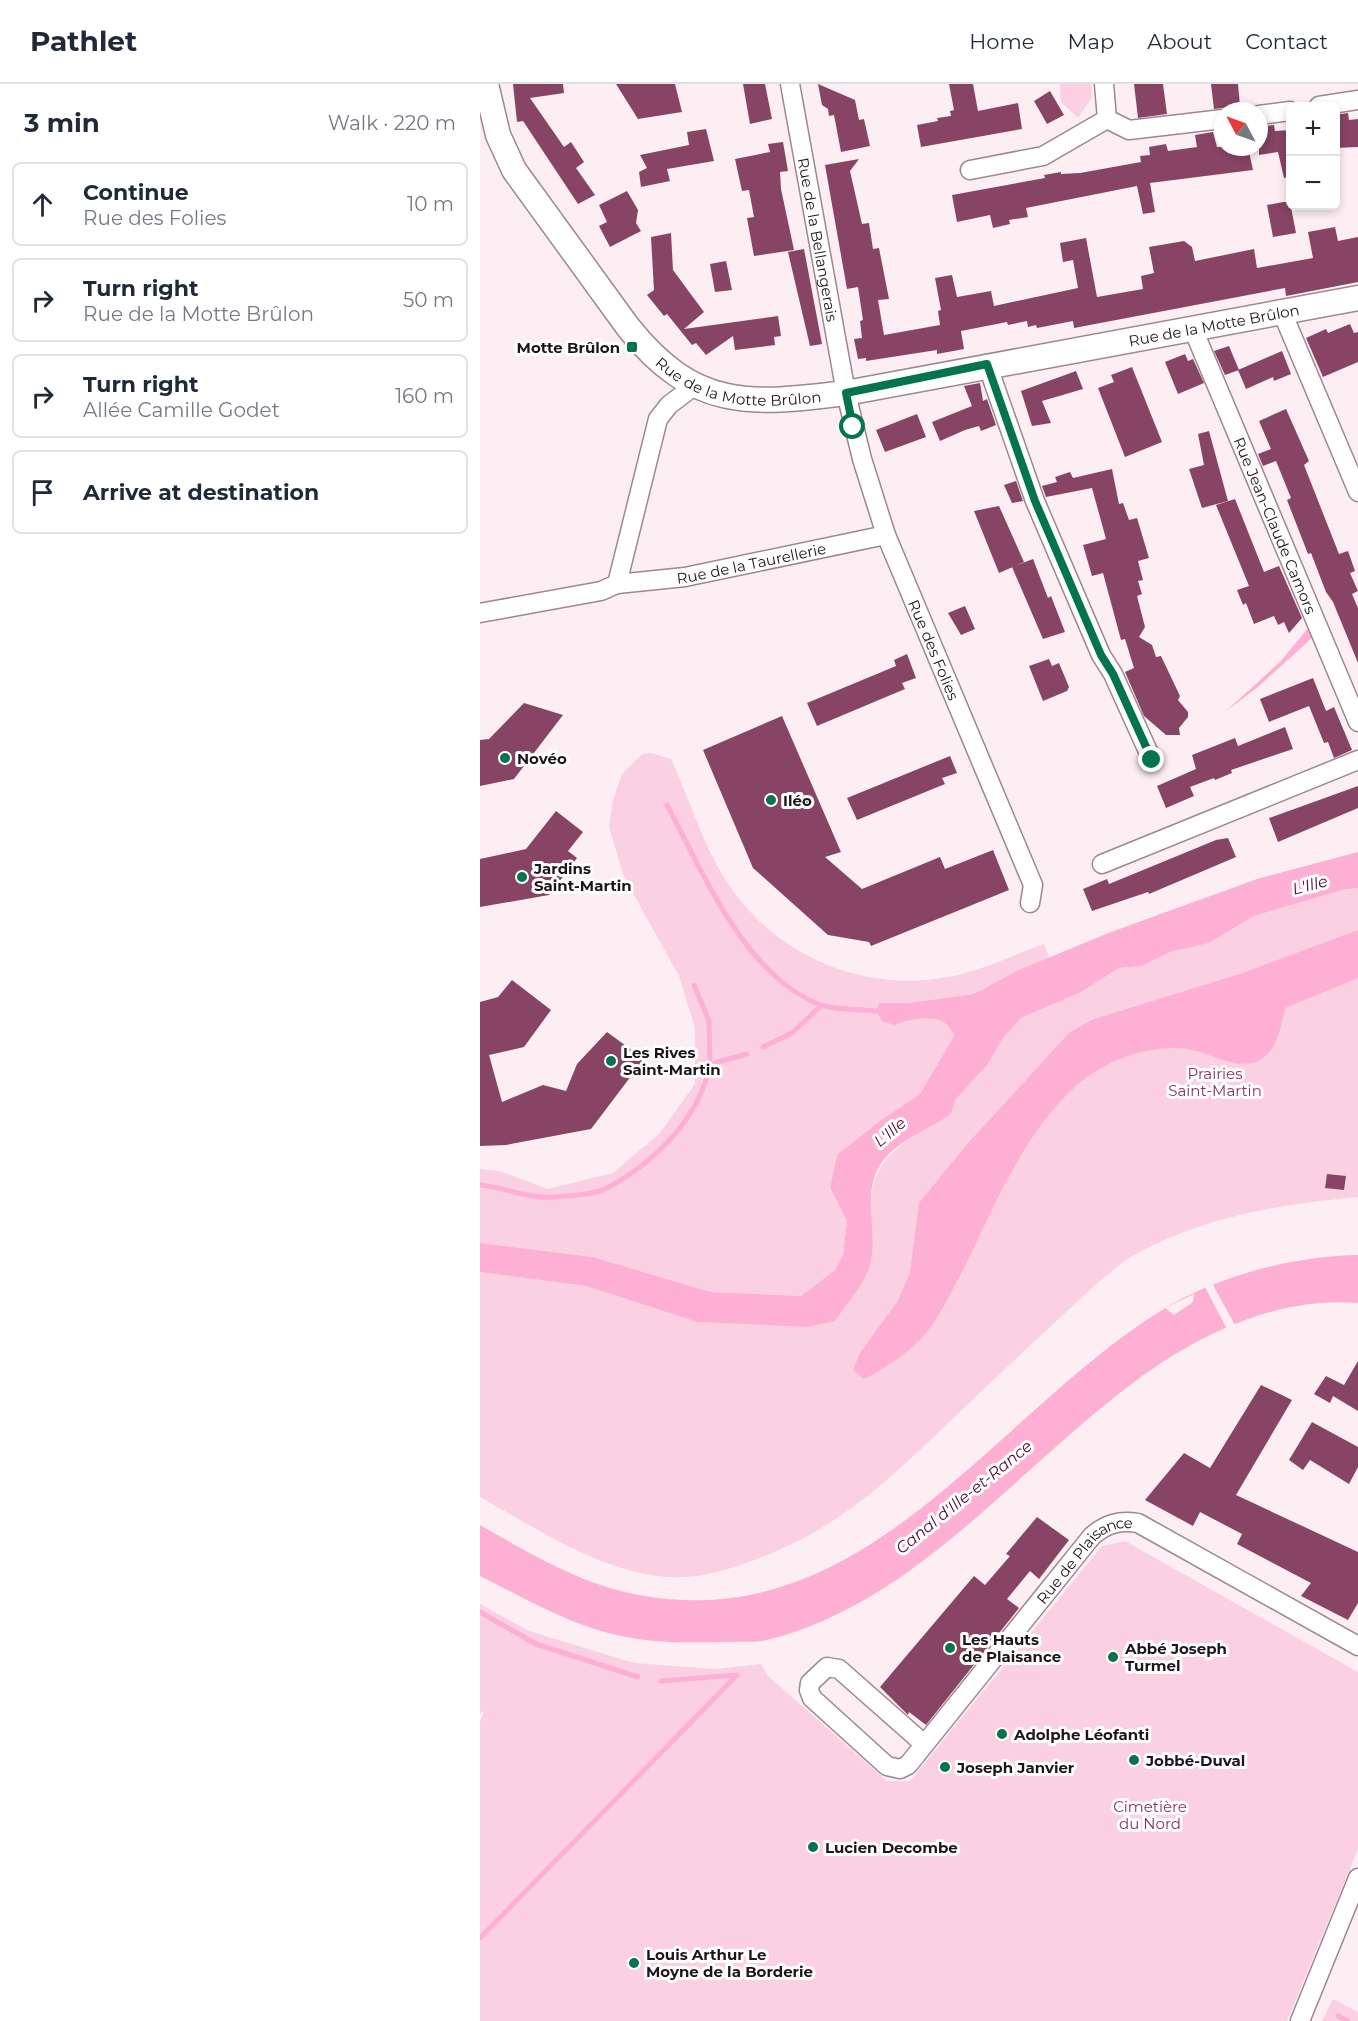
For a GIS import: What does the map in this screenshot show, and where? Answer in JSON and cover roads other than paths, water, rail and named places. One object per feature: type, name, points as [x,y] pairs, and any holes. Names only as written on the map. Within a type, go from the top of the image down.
[{"type":"street","name":"Rue de la Motte Brûlon","points":[[486,84],[496,129],[514,170],[645,349],[670,371],[694,386],[746,400],[846,393],[987,364],[1358,298]]},
{"type":"street","name":"Rue de la Bellangerais","points":[[790,84],[846,393]]},
{"type":"street","points":[[1104,84],[1107,119]]},
{"type":"street","points":[[1340,103],[1358,100]]},
{"type":"street","points":[[1268,114],[1286,112]]},
{"type":"street","points":[[1107,119],[1129,130],[1214,120]]},
{"type":"street","points":[[970,170],[1042,156],[1107,119]]},
{"type":"street","points":[[1282,312],[1358,492]]},
{"type":"street","name":"Rue Jean-Claude Camors","points":[[1193,329],[1358,722]]},
{"type":"street","points":[[987,364],[1035,501],[1101,655],[1113,674],[1152,760]]},
{"type":"street","points":[[617,584],[658,419],[669,405],[694,386]]},
{"type":"street","name":"Rue des Folies","points":[[846,393],[859,449],[886,535],[1033,885],[1030,903]]},
{"type":"street","name":"Rue de la Taurellerie","points":[[480,613],[601,591],[617,584],[686,577],[886,535]]},
{"type":"street","points":[[1102,864],[1358,760]]},
{"type":"street","name":"Rue de Plaisance","points":[[924,1744],[833,1666],[827,1667],[810,1683],[809,1690],[812,1698],[887,1767],[900,1769],[908,1765],[1092,1536],[1102,1528],[1116,1522],[1138,1523],[1358,1646]]},
{"type":"street","points":[[1300,2021],[1358,1878]]},
{"type":"water","points":[[1308,628],[1312,638],[1258,687],[1225,712],[1280,662]]},
{"type":"water","name":"L'Ille","points":[[1358,852],[1358,888],[1342,890],[1254,916],[1209,943],[1170,952],[1142,966],[1119,968],[1081,992],[1021,1018],[1003,1038],[988,1064],[955,1100],[951,1114],[894,1149],[880,1165],[874,1178],[872,1191],[873,1245],[868,1271],[835,1321],[806,1327],[697,1322],[586,1286],[480,1272],[480,1243],[593,1257],[710,1292],[801,1296],[835,1270],[843,1255],[847,1221],[830,1188],[837,1155],[877,1123],[920,1094],[954,1036],[944,1023],[928,1018],[894,1025],[882,1021],[876,1011],[879,1003],[908,1003],[974,994],[1021,969],[1111,932],[1257,879]]},
{"type":"water","points":[[1358,930],[1358,978],[1285,1008],[1280,1031],[1271,1050],[1255,1062],[1244,1064],[1230,1062],[1184,1048],[1164,1048],[1124,1057],[1099,1069],[1077,1085],[1058,1104],[1026,1146],[947,1300],[926,1333],[897,1359],[864,1379],[853,1370],[860,1353],[897,1302],[910,1273],[919,1203],[969,1142],[1070,1032],[1094,1019],[1240,974]]},
{"type":"water","name":"Canal d'Ille-et-Rance","points":[[1358,1255],[1358,1303],[1306,1304],[1280,1309],[1230,1326],[1183,1349],[1113,1398],[927,1558],[877,1592],[824,1620],[759,1641],[644,1640],[612,1634],[573,1621],[480,1576],[480,1525],[559,1568],[601,1585],[645,1596],[724,1599],[796,1582],[862,1549],[924,1506],[1101,1353],[1162,1310],[1207,1287],[1256,1270],[1308,1259]]},
{"type":"waterway","points":[[667,805],[729,920],[748,947],[770,971],[794,991],[821,1005],[841,1009],[876,1011]]},
{"type":"waterway","points":[[694,985],[709,1021],[710,1064]]},
{"type":"waterway","points":[[763,1047],[792,1033],[822,1005]]},
{"type":"waterway","points":[[480,1185],[544,1197],[581,1195],[607,1188],[642,1166],[672,1137],[696,1103],[705,1084],[710,1064],[747,1054]]},
{"type":"waterway","points":[[480,1612],[536,1644],[638,1677]]},
{"type":"waterway","points":[[661,1681],[737,1675]]},
{"type":"waterway","points":[[480,1938],[737,1675]]},
{"type":"waterway","points":[[1338,2016],[1348,2021]]},
{"type":"place","name":"Motte Brûlon","points":[[632,347]]},
{"type":"place","name":"Novéo","points":[[505,758]]},
{"type":"place","name":"Iléo","points":[[771,800]]},
{"type":"place","name":"Jardins Saint-Martin","points":[[522,877]]},
{"type":"place","name":"Les Rives Saint-Martin","points":[[611,1061]]},
{"type":"place","name":"Les Hauts de Plaisance","points":[[950,1648]]},
{"type":"place","name":"Abbé Joseph Turmel","points":[[1113,1657]]},
{"type":"place","name":"Adolphe Léofanti","points":[[1002,1734]]},
{"type":"place","name":"Jobbé-Duval","points":[[1134,1760]]},
{"type":"place","name":"Joseph Janvier","points":[[945,1767]]},
{"type":"place","name":"Lucien Decombe","points":[[813,1847]]},
{"type":"place","name":"Louis Arthur Le Moyne de la Borderie","points":[[634,1963]]},
{"type":"park label","name":"Prairies Saint-Martin","points":[[1215,1082]]},
{"type":"park label","name":"Cimetière du Nord","points":[[1150,1814]]}]
